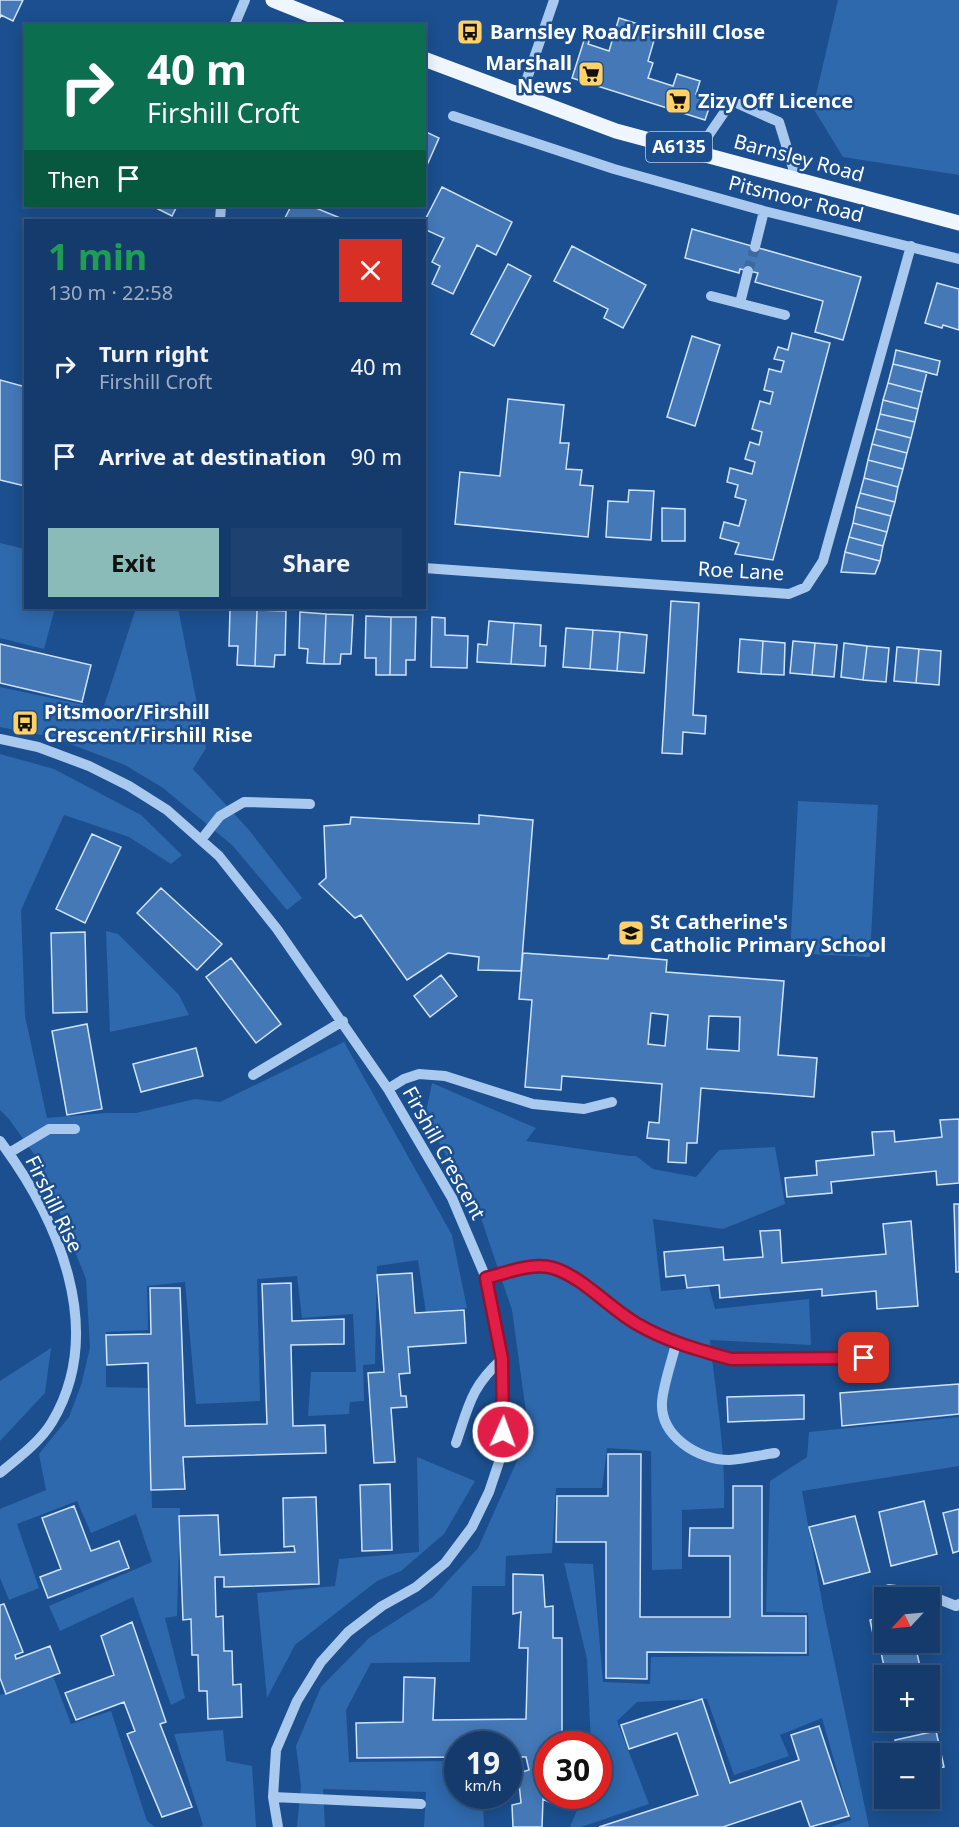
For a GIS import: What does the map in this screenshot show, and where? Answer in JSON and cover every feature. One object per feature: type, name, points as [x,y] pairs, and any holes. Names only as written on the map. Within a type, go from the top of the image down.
[{"type":"main road","points":[[273,0],[334,24]]},
{"type":"main road","name":"Barnsley Road","points":[[426,59],[616,131],[959,223]]},
{"type":"main road","name":"A6135","points":[[939,218],[959,213]]},
{"type":"street","points":[[235,24],[245,0]]},
{"type":"street","points":[[521,96],[554,0]]},
{"type":"street","points":[[698,152],[732,101],[778,122],[798,181]]},
{"type":"street","name":"Pitsmoor Road","points":[[453,116],[614,169],[764,211],[959,259]]},
{"type":"street","points":[[755,247],[764,211]]},
{"type":"street","name":"Roe Lane","points":[[426,568],[789,594],[806,587],[823,561],[911,246]]},
{"type":"street","points":[[740,303],[748,271]]},
{"type":"street","points":[[711,296],[785,315]]},
{"type":"street","name":"Firshill Crescent","points":[[0,739],[38,747],[99,771],[167,810],[219,856],[277,929],[388,1089],[452,1198],[486,1278],[502,1359],[504,1412],[502,1453],[489,1492],[472,1527],[445,1563],[416,1587],[382,1606],[348,1632],[321,1662],[297,1701],[276,1750],[273,1797],[278,1827]]},
{"type":"street","points":[[201,840],[220,816],[243,802],[310,804]]},
{"type":"street","points":[[252,1076],[343,1021]]},
{"type":"street","points":[[388,1089],[418,1074],[445,1076],[533,1104],[584,1109],[612,1102]]},
{"type":"street","points":[[9,1153],[49,1129],[75,1130]]},
{"type":"street","name":"Firshill Rise","points":[[0,1141],[20,1168],[59,1247],[74,1298],[77,1345],[70,1383],[52,1423],[24,1453],[0,1473]]},
{"type":"street","points":[[486,1278],[532,1267],[552,1268],[570,1276],[636,1324],[676,1344],[731,1359],[884,1358]]},
{"type":"street","points":[[676,1344],[662,1402],[664,1421],[675,1437],[696,1453],[728,1460],[775,1453]]},
{"type":"street","points":[[456,1443],[474,1390],[486,1373],[502,1359]]},
{"type":"street","points":[[940,1601],[958,1610]]},
{"type":"street","points":[[273,1797],[421,1803]]},
{"type":"shaded area","points":[[838,0],[959,0],[959,175],[843,157],[813,108]]},
{"type":"shaded area","points":[[0,543],[24,549],[24,609],[55,609],[44,649],[0,638]]},
{"type":"shaded area","points":[[136,609],[178,609],[206,748],[193,769],[249,830],[302,898],[287,910],[232,845],[163,788],[125,765],[52,737],[0,727],[0,687],[103,709]]},
{"type":"shaded area","points":[[0,754],[54,769],[141,815],[182,855],[171,864],[129,837],[64,815],[21,910],[25,1016],[47,1118],[136,1113],[195,1099],[220,1102],[344,1042],[452,1235],[467,1308],[426,1313],[418,1260],[377,1266],[375,1364],[363,1365],[364,1401],[350,1402],[349,1414],[308,1416],[311,1372],[356,1372],[353,1314],[302,1318],[297,1276],[257,1279],[260,1401],[196,1404],[185,1282],[147,1286],[148,1330],[106,1332],[106,1387],[149,1388],[152,1508],[180,1508],[177,1616],[165,1618],[185,1698],[171,1705],[133,1597],[60,1631],[49,1606],[152,1562],[136,1514],[91,1533],[77,1501],[17,1524],[39,1588],[9,1600],[0,1578],[0,1509],[46,1490],[39,1454],[69,1417],[81,1385],[90,1348],[86,1279],[34,1154],[0,1110]]},
{"type":"shaded area","points":[[798,801],[878,805],[870,957],[790,953]]},
{"type":"shaded area","points":[[106,931],[118,934],[179,995],[189,1015],[110,1032]]},
{"type":"shaded area","points":[[432,1083],[536,1128],[526,1141],[636,1156],[653,1169],[696,1177],[719,1150],[775,1147],[785,1204],[723,1229],[653,1219],[661,1291],[709,1287],[715,1309],[809,1299],[811,1345],[710,1340],[722,1445],[724,1508],[682,1510],[682,1569],[652,1570],[651,1451],[607,1448],[602,1488],[556,1488],[552,1553],[506,1556],[505,1586],[472,1586],[470,1662],[371,1663],[346,1710],[349,1762],[444,1761],[444,1809],[483,1809],[484,1827],[424,1827],[426,1792],[323,1789],[325,1827],[297,1827],[301,1786],[296,1746],[321,1687],[369,1638],[433,1597],[478,1548],[529,1434],[512,1310],[481,1218],[425,1117]]},
{"type":"shaded area","points":[[51,1348],[45,1393],[0,1441],[0,1381]]},
{"type":"shaded area","points":[[959,1417],[959,1466],[802,1491],[824,1612],[869,1827],[830,1827],[851,1820],[822,1718],[780,1735],[789,1756],[734,1775],[707,1699],[637,1702],[617,1721],[649,1804],[581,1827],[570,1827],[578,1809],[612,1809],[612,1731],[590,1731],[587,1659],[564,1563],[593,1564],[603,1682],[650,1684],[651,1657],[809,1656],[808,1613],[766,1612],[770,1481],[807,1457],[809,1432]]},
{"type":"shaded area","points":[[417,1457],[475,1481],[444,1534],[401,1571],[377,1581],[295,1645],[267,1698],[257,1593],[335,1586],[339,1559],[419,1552]]},
{"type":"shaded area","points":[[53,1676],[71,1724],[111,1711],[147,1821],[155,1827],[0,1827],[0,1695]]},
{"type":"shaded area","points":[[223,1730],[226,1761],[252,1766],[256,1827],[200,1827],[203,1825],[174,1734]]},
{"type":"building","points":[[0,0],[23,0],[13,21],[1,15],[0,18]]},
{"type":"building","points":[[619,18],[657,30],[648,61],[653,63],[648,78],[673,86],[677,74],[700,81],[696,94],[712,99],[705,120],[572,78],[587,31],[592,33],[588,44],[609,51]]},
{"type":"building","points":[[426,132],[439,138],[426,167]]},
{"type":"building","points":[[442,187],[512,222],[496,255],[477,245],[453,294],[432,284],[440,266],[432,262],[444,238],[426,230],[426,219]]},
{"type":"building","points":[[154,207],[176,207],[172,216]]},
{"type":"building","points":[[290,207],[313,207],[343,219],[284,219]]},
{"type":"building","points":[[692,229],[861,277],[843,340],[815,332],[823,301],[755,282],[758,273],[740,269],[739,273],[685,258]]},
{"type":"building","points":[[572,246],[646,285],[623,328],[604,318],[608,309],[554,281]]},
{"type":"building","points":[[508,264],[531,276],[494,346],[471,334]]},
{"type":"building","points":[[937,283],[959,289],[959,330],[925,323]]},
{"type":"building","points":[[792,333],[830,343],[773,560],[735,554],[739,543],[720,538],[724,522],[739,526],[746,500],[735,497],[738,485],[727,482],[730,468],[752,474],[755,462],[745,459],[750,442],[759,445],[762,432],[752,429],[760,401],[770,404],[773,392],[764,390],[769,369],[781,372],[784,361],[774,359],[778,347],[788,350]]},
{"type":"building","points":[[692,336],[720,345],[695,426],[667,417]]},
{"type":"building","points":[[896,350],[940,361],[937,375],[893,364]]},
{"type":"building","points":[[893,364],[927,372],[922,392],[888,383]]},
{"type":"building","points":[[0,380],[24,386],[24,486],[0,480]]},
{"type":"building","points":[[888,383],[922,392],[918,409],[883,400]]},
{"type":"building","points":[[508,399],[564,405],[560,443],[569,443],[566,469],[582,470],[580,485],[593,486],[588,537],[455,524],[460,472],[500,476]]},
{"type":"building","points":[[883,400],[918,409],[915,422],[880,414]]},
{"type":"building","points":[[880,414],[915,422],[911,438],[876,429]]},
{"type":"building","points":[[876,429],[911,438],[907,453],[872,444]]},
{"type":"building","points":[[872,444],[907,453],[903,469],[868,460]]},
{"type":"building","points":[[868,460],[903,469],[898,487],[864,478]]},
{"type":"building","points":[[864,478],[898,487],[895,502],[860,493]]},
{"type":"building","points":[[629,490],[654,491],[651,540],[606,537],[608,501],[628,502]]},
{"type":"building","points":[[860,493],[895,502],[891,516],[856,507]]},
{"type":"building","points":[[856,507],[891,516],[887,532],[853,523]]},
{"type":"building","points":[[662,508],[685,509],[685,541],[662,541]]},
{"type":"building","points":[[853,523],[887,532],[883,546],[849,537]]},
{"type":"building","points":[[849,537],[883,546],[880,561],[845,552]]},
{"type":"building","points":[[845,552],[880,561],[875,574],[841,572]]},
{"type":"building","points":[[671,601],[699,603],[693,715],[706,716],[705,734],[683,732],[682,754],[662,753]]},
{"type":"building","points":[[230,609],[257,610],[255,666],[237,665],[238,646],[229,646]]},
{"type":"building","points":[[257,610],[286,611],[285,655],[275,655],[274,667],[255,666]]},
{"type":"building","points":[[300,612],[326,614],[324,664],[307,663],[308,649],[299,648]]},
{"type":"building","points":[[326,614],[353,615],[351,654],[341,654],[340,664],[324,664]]},
{"type":"building","points":[[366,616],[391,617],[390,675],[376,675],[376,658],[365,658]]},
{"type":"building","points":[[391,617],[416,617],[415,660],[406,660],[406,675],[390,675]]},
{"type":"building","points":[[432,617],[445,618],[445,635],[468,636],[467,668],[431,667]]},
{"type":"building","points":[[489,621],[514,623],[511,664],[477,662],[478,644],[487,645]]},
{"type":"building","points":[[514,623],[541,625],[540,646],[546,646],[545,666],[511,664]]},
{"type":"building","points":[[566,628],[593,630],[590,669],[563,667]]},
{"type":"building","points":[[593,630],[620,632],[617,671],[590,669]]},
{"type":"building","points":[[620,632],[647,635],[644,673],[617,671]]},
{"type":"building","points":[[740,639],[763,641],[761,674],[738,672]]},
{"type":"building","points":[[763,641],[785,643],[784,675],[761,674]]},
{"type":"building","points":[[793,641],[815,643],[812,675],[790,673]]},
{"type":"building","points":[[815,643],[837,645],[834,677],[812,675]]},
{"type":"building","points":[[844,643],[867,646],[863,680],[841,677]]},
{"type":"building","points":[[0,644],[91,665],[82,702],[0,683]]},
{"type":"building","points":[[867,646],[889,648],[886,682],[863,680]]},
{"type":"building","points":[[897,647],[919,649],[916,683],[894,681]]},
{"type":"building","points":[[919,649],[941,651],[939,685],[916,683]]},
{"type":"building","points":[[479,815],[533,820],[521,971],[478,970],[479,957],[448,953],[407,980],[361,915],[355,918],[319,884],[326,878],[324,826],[350,824],[351,817],[479,824]]},
{"type":"building","points":[[92,834],[121,847],[85,923],[56,909]]},
{"type":"building","points":[[161,888],[222,944],[197,970],[137,913]]},
{"type":"building","points":[[85,932],[87,1012],[53,1013],[51,933]]},
{"type":"building","points":[[523,953],[608,959],[609,955],[667,960],[666,972],[784,981],[778,1055],[817,1058],[814,1097],[701,1088],[697,1143],[687,1143],[686,1163],[668,1162],[669,1140],[647,1138],[649,1122],[659,1123],[662,1084],[562,1076],[561,1090],[525,1087],[532,1000],[519,999]],"holes":[[[651,1013],[668,1015],[665,1046],[648,1044]],[[709,1016],[740,1017],[739,1051],[707,1049]]]},
{"type":"building","points":[[231,958],[281,1024],[256,1043],[206,977]]},
{"type":"building","points":[[441,975],[457,996],[430,1017],[414,996]]},
{"type":"building","points":[[87,1024],[102,1109],[67,1115],[52,1031]]},
{"type":"building","points":[[196,1048],[203,1076],[141,1092],[133,1064]]},
{"type":"building","points":[[959,1119],[959,1183],[937,1185],[936,1171],[831,1182],[832,1193],[787,1197],[785,1178],[817,1175],[816,1161],[874,1155],[872,1132],[894,1131],[895,1142],[942,1137],[940,1120]]},
{"type":"building","points":[[954,1204],[959,1204],[959,1272],[956,1272]]},
{"type":"building","points":[[911,1221],[918,1306],[877,1309],[876,1291],[822,1296],[822,1289],[720,1298],[719,1285],[687,1288],[685,1275],[666,1277],[664,1252],[723,1247],[724,1260],[763,1257],[760,1231],[780,1230],[782,1263],[886,1254],[883,1224]]},
{"type":"building","points":[[412,1273],[415,1313],[464,1310],[466,1343],[408,1347],[410,1373],[399,1374],[401,1396],[406,1396],[407,1407],[391,1408],[395,1462],[374,1463],[368,1373],[384,1372],[377,1275]]},
{"type":"building","points":[[291,1283],[292,1321],[344,1319],[344,1344],[291,1345],[293,1426],[325,1425],[326,1453],[183,1457],[185,1489],[151,1490],[148,1363],[107,1365],[106,1335],[151,1334],[150,1288],[180,1288],[185,1426],[267,1424],[262,1284]]},
{"type":"building","points":[[959,1384],[959,1414],[842,1426],[840,1393]]},
{"type":"building","points":[[804,1395],[804,1419],[728,1422],[727,1397]]},
{"type":"building","points":[[608,1454],[641,1454],[640,1617],[730,1617],[730,1556],[689,1556],[690,1528],[733,1528],[733,1486],[762,1486],[762,1616],[806,1616],[806,1653],[647,1652],[647,1679],[606,1678],[606,1542],[556,1542],[557,1496],[608,1496]]},
{"type":"building","points":[[390,1484],[392,1550],[362,1551],[360,1485]]},
{"type":"building","points":[[316,1497],[319,1584],[224,1587],[224,1577],[215,1577],[216,1617],[223,1616],[224,1651],[232,1651],[233,1685],[241,1684],[242,1717],[208,1719],[207,1691],[199,1691],[198,1655],[192,1655],[191,1619],[183,1620],[179,1516],[218,1515],[220,1555],[295,1552],[294,1546],[284,1547],[283,1498]]},
{"type":"building","points":[[924,1501],[937,1554],[891,1566],[879,1512]]},
{"type":"building","points":[[74,1506],[91,1551],[119,1541],[129,1568],[48,1598],[40,1577],[61,1569],[42,1518]]},
{"type":"building","points":[[959,1509],[959,1551],[953,1553],[943,1513]]},
{"type":"building","points":[[855,1516],[870,1572],[824,1584],[809,1527]]},
{"type":"building","points":[[513,1574],[543,1575],[545,1607],[553,1606],[553,1638],[562,1638],[562,1731],[534,1731],[534,1809],[543,1809],[542,1827],[513,1827],[512,1809],[522,1809],[522,1772],[529,1770],[526,1757],[522,1757],[522,1731],[444,1731],[444,1757],[357,1758],[356,1723],[403,1722],[404,1677],[435,1678],[433,1720],[526,1719],[528,1648],[519,1648],[521,1612],[513,1614]]},
{"type":"building","points":[[4,1604],[23,1652],[15,1655],[16,1659],[50,1646],[60,1673],[6,1694],[0,1678],[0,1605]]},
{"type":"building","points":[[874,1619],[874,1638],[870,1620]]},
{"type":"building","points":[[132,1622],[166,1722],[160,1724],[192,1807],[162,1817],[127,1734],[135,1731],[124,1702],[76,1720],[65,1693],[114,1675],[101,1636]]},
{"type":"building","points":[[881,1653],[917,1653],[920,1665],[884,1665]]},
{"type":"building","points":[[702,1699],[730,1783],[799,1760],[791,1735],[819,1726],[849,1816],[810,1827],[801,1801],[723,1827],[599,1827],[698,1795],[677,1733],[629,1749],[621,1725]]},
{"type":"building","points":[[936,1731],[939,1743],[896,1743],[895,1740]]},
{"type":"building","points":[[940,1749],[944,1767],[940,1768]]},
{"type":"tunnel","points":[[748,271],[755,247]]},
{"type":"place","name":"Barnsley Road/Firshill Close","points":[[470,32]]},
{"type":"place","name":"Marshall News","points":[[591,74]]},
{"type":"place","name":"Zizy Off Licence","points":[[678,101]]},
{"type":"place","name":"Pitsmoor/Firshill Crescent/Firshill Rise","points":[[25,723]]},
{"type":"place","name":"St Catherine's Catholic Primary School","points":[[631,933]]},
{"type":"route","points":[[503,1432],[502,1359],[486,1278],[532,1267],[552,1268],[570,1276],[636,1324],[676,1344],[731,1359],[864,1358]]}]
